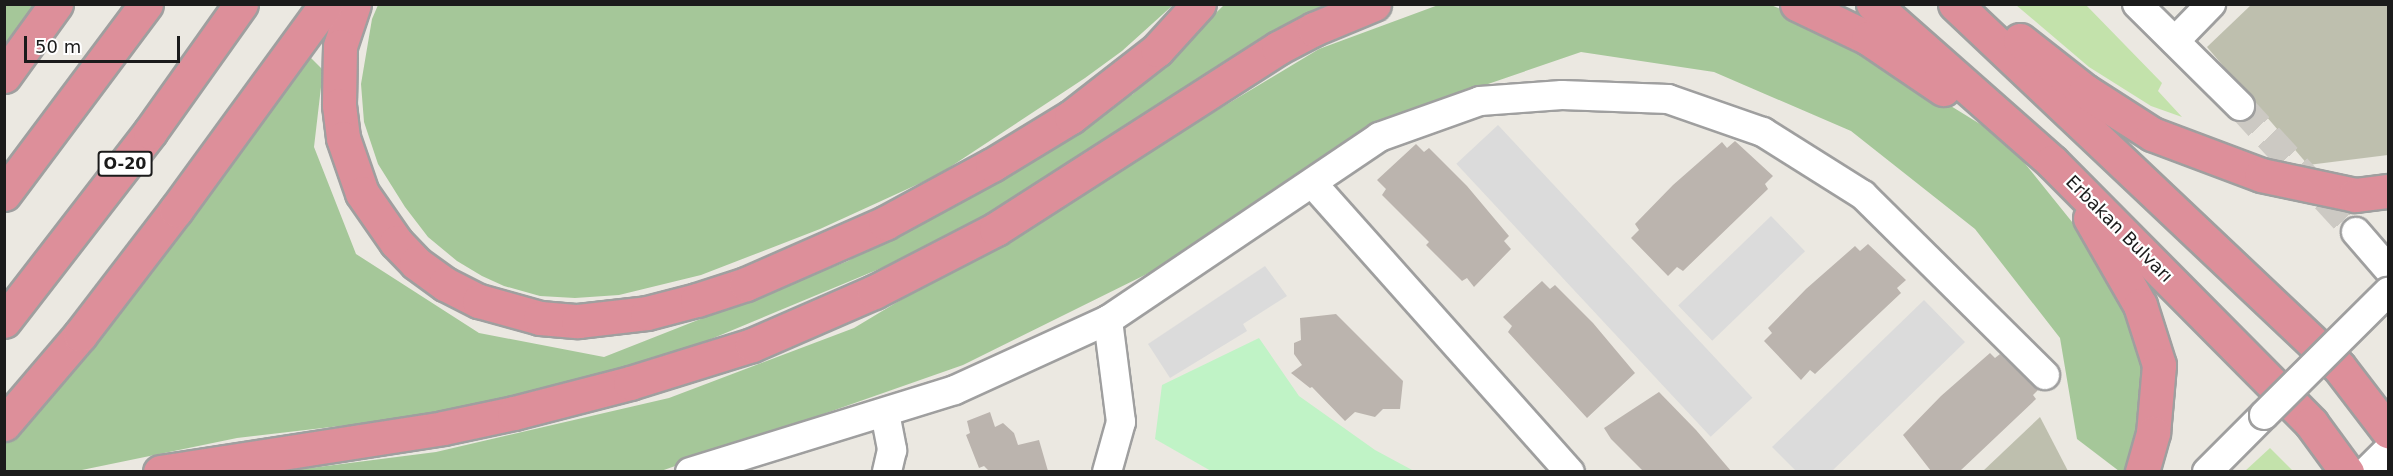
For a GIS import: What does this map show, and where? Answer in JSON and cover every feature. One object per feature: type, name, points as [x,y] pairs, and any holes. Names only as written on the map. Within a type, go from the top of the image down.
[{"type":"highway","points":[[4,76],[56,4]]},
{"type":"highway","points":[[4,194],[146,4]]},
{"type":"highway","name":"O-20","points":[[4,321],[150,132],[241,4]]},
{"type":"highway","points":[[4,424],[80,335],[169,219],[326,4]]},
{"type":"highway","points":[[354,4],[340,46],[339,105],[343,138],[362,193],[391,235],[416,263],[445,285],[478,302],[540,318],[578,321],[647,313],[698,300],[746,284],[885,223],[992,165],[1071,117],[1157,50],[1199,4]]},
{"type":"highway","points":[[160,471],[443,428],[514,413],[619,386],[752,345],[874,292],[996,230],[1278,48],[1314,29],[1374,4]]},
{"type":"highway","points":[[1797,4],[1868,38],[2052,162],[2103,236],[2140,305],[2159,364],[2154,433],[2142,471]]},
{"type":"highway","name":"Erbakan Bulvarı","points":[[1873,4],[2052,162],[2311,423],[2347,471]]},
{"type":"highway","points":[[1955,4],[2339,367],[2388,431]]},
{"type":"highway","points":[[1975,4],[2085,91],[2152,134],[2261,175],[2355,195],[2388,191]]},
{"type":"street","points":[[2138,4],[2240,106]]},
{"type":"street","points":[[2175,41],[2211,4]]},
{"type":"street","points":[[690,471],[955,390],[1108,320],[1313,184],[1379,137],[1480,101],[1562,95],[1668,99],[1763,132],[1863,195],[2045,375]]},
{"type":"street","points":[[1313,184],[1570,471]]},
{"type":"street","points":[[2356,232],[2388,268]]},
{"type":"street","points":[[2207,471],[2388,292]]},
{"type":"street","points":[[1107,471],[1122,422],[1108,320]]},
{"type":"street","points":[[885,413],[892,450],[887,471]]},
{"type":"street","points":[[2366,471],[2388,450]]},
{"type":"shaded area","points":[[2251,5],[2388,5],[2388,155],[2308,165],[2207,47]]},
{"type":"shaded area","points":[[1498,125],[1752,398],[1711,437],[1456,164]]},
{"type":"shaded area","points":[[1771,216],[1805,251],[1712,341],[1678,306]]},
{"type":"shaded area","points":[[1265,266],[1287,296],[1243,324],[1247,331],[1170,378],[1148,344]]},
{"type":"shaded area","points":[[1924,300],[1965,342],[1832,471],[1796,471],[1772,447]]},
{"type":"shaded area","points":[[2040,417],[2068,471],[1983,471]]},
{"type":"green space","points":[[378,4],[1173,5],[1122,51],[1085,78],[938,175],[820,229],[701,275],[619,295],[575,298],[540,296],[504,286],[482,276],[457,261],[428,237],[405,207],[378,164],[364,122],[361,84],[372,19]]},
{"type":"green space","points":[[1441,4],[1771,5],[1821,26],[2006,140],[2089,243],[2138,326],[2145,414],[2129,471],[2119,471],[2077,439],[2060,338],[1975,229],[1851,131],[1714,72],[1581,52],[1412,110],[1159,268],[963,365],[661,471],[279,472],[436,452],[669,398],[854,328],[1319,49]]},
{"type":"green space","points":[[5,5],[45,5],[5,59]]},
{"type":"green space","points":[[1224,5],[1344,5],[956,237],[627,374],[400,419],[237,438],[77,471],[5,471],[4,432],[306,53],[323,70],[314,147],[356,254],[479,333],[604,357],[848,261],[1133,94]]},
{"type":"green space","points":[[2016,5],[2086,5],[2162,83],[2158,91],[2182,117],[2151,106],[2089,67]]},
{"type":"green space","points":[[1259,338],[1299,396],[1375,450],[1414,471],[1211,471],[1155,439],[1162,385]]},
{"type":"green space","points":[[2270,448],[2293,471],[2245,471]]},
{"type":"building","points":[[1735,141],[1773,176],[1765,184],[1768,189],[1683,271],[1677,267],[1668,276],[1631,238],[1639,230],[1635,224],[1673,185],[1722,142],[1727,148]]},
{"type":"building","points":[[1416,144],[1424,152],[1429,148],[1467,186],[1509,236],[1504,241],[1511,249],[1474,287],[1467,278],[1462,281],[1426,245],[1429,242],[1382,195],[1386,189],[1377,180]]},
{"type":"building","points":[[1868,244],[1906,280],[1897,288],[1901,293],[1815,374],[1810,370],[1801,380],[1764,341],[1772,333],[1768,328],[1806,289],[1855,246],[1860,251]]},
{"type":"building","points":[[1542,281],[1550,289],[1555,285],[1593,323],[1635,373],[1587,418],[1508,332],[1512,326],[1503,317]]},
{"type":"building","points":[[1336,314],[1403,381],[1400,409],[1383,409],[1375,417],[1355,412],[1345,421],[1312,387],[1310,388],[1291,373],[1302,365],[1294,354],[1294,343],[1301,340],[1300,318]]},
{"type":"building","points":[[1990,353],[1995,358],[2000,354],[2038,390],[2033,395],[2036,399],[1960,471],[1931,471],[1903,435],[1941,396]]},
{"type":"building","points":[[1659,392],[1731,471],[1643,471],[1611,439],[1604,428]]},
{"type":"building","points":[[990,412],[995,427],[1003,423],[1014,433],[1018,445],[1039,440],[1048,471],[989,471],[984,466],[979,468],[966,435],[970,433],[967,421]]},
{"type":"tunnel","points":[[2240,106],[2356,232]]}]
